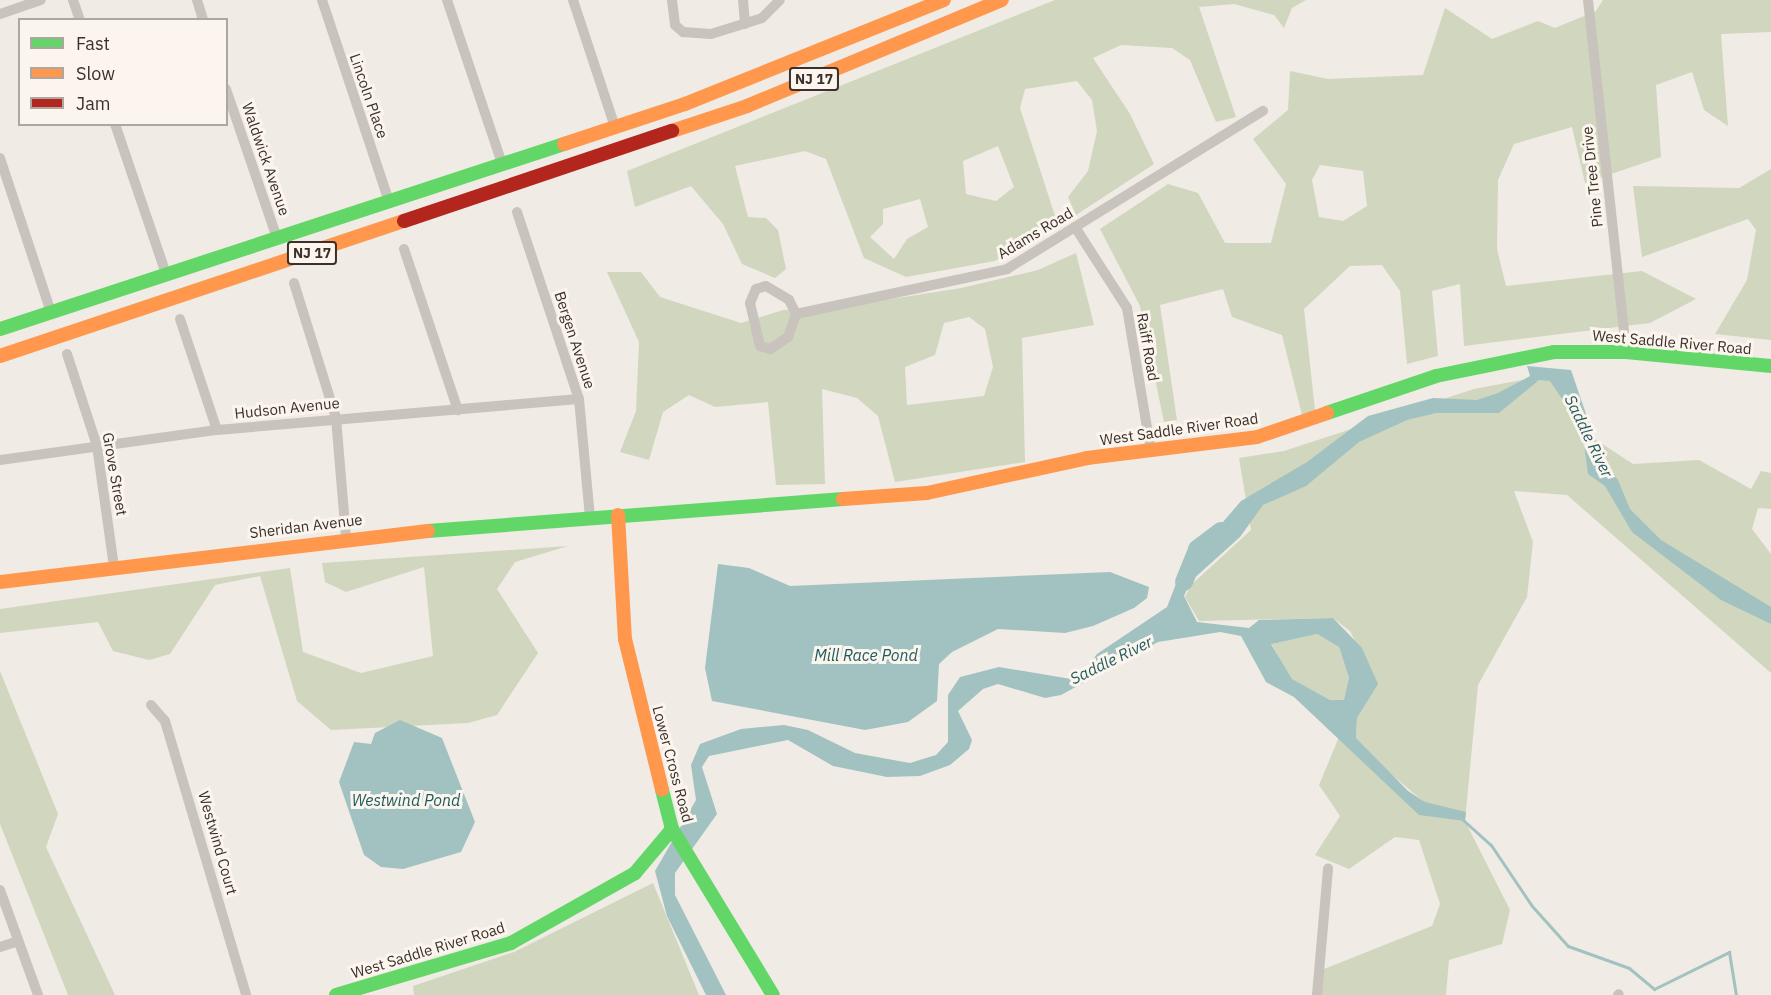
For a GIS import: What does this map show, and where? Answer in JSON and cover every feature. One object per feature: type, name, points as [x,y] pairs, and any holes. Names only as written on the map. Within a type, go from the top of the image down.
[{"type":"main road","name":"NJ 17","points":[[0,329],[739,85],[944,0]]},
{"type":"main road","name":"NJ 17","points":[[0,356],[747,106],[1002,0]]},
{"type":"main road","name":"West Saddle River Road","points":[[618,515],[927,493],[1087,458],[1151,451],[1293,428],[1492,362],[1554,352],[1626,352],[1771,366]]},
{"type":"main road","name":"Sheridan Avenue","points":[[0,582],[346,537],[618,515]]},
{"type":"main road","name":"Lower Cross Road","points":[[618,515],[624,639],[674,832],[773,995]]},
{"type":"main road","name":"West Saddle River Road","points":[[336,995],[511,943],[635,873],[674,832]]},
{"type":"street","points":[[0,14],[41,0]]},
{"type":"street","points":[[74,0],[79,18]]},
{"type":"street","points":[[197,0],[202,18]]},
{"type":"street","name":"Lincoln Place","points":[[322,0],[389,201]]},
{"type":"street","points":[[447,0],[502,163]]},
{"type":"street","points":[[573,0],[615,127]]},
{"type":"street","points":[[743,0],[745,24]]},
{"type":"street","points":[[672,4],[675,25],[683,32],[711,34],[762,18],[780,0]]},
{"type":"street","name":"Pine Tree Drive","points":[[1588,0],[1626,352]]},
{"type":"street","name":"Waldwick Avenue","points":[[228,95],[277,238]]},
{"type":"street","name":"Adams Road","points":[[796,314],[993,274],[1075,227],[1263,111]]},
{"type":"street","points":[[116,126],[166,274]]},
{"type":"street","points":[[0,158],[51,312]]},
{"type":"street","name":"Bergen Avenue","points":[[517,212],[579,399],[590,517]]},
{"type":"street","name":"Raiff Road","points":[[1075,227],[1127,308],[1151,451]]},
{"type":"street","points":[[404,249],[458,410]]},
{"type":"street","points":[[294,283],[336,418],[346,537]]},
{"type":"street","points":[[756,289],[777,289],[796,314],[781,345],[762,346],[752,326],[751,295],[756,289]]},
{"type":"street","points":[[180,319],[217,430]]},
{"type":"street","name":"Grove Street","points":[[67,354],[97,446],[114,567]]},
{"type":"street","name":"Hudson Avenue","points":[[0,460],[217,430],[336,418],[579,399]]},
{"type":"street","name":"Westwind Court","points":[[151,705],[165,721],[246,995]]},
{"type":"street","points":[[1317,995],[1328,868]]},
{"type":"street","points":[[0,890],[38,995]]},
{"type":"street","points":[[0,947],[18,941]]},
{"type":"green space","points":[[1055,0],[1306,0],[1292,8],[1284,28],[1274,15],[1234,4],[1199,7],[1236,117],[1216,122],[1190,60],[1172,48],[1121,45],[1093,58],[1130,114],[1154,164],[1076,215],[1068,197],[1088,171],[1097,131],[1092,100],[1077,81],[1025,89],[1020,108],[1058,225],[995,261],[906,277],[864,258],[826,159],[805,151],[735,166],[748,217],[766,218],[778,230],[786,269],[775,278],[742,264],[723,224],[691,186],[635,207],[627,171]],"holes":[[[998,146],[1014,187],[996,201],[966,194],[963,161]],[[920,199],[928,227],[907,239],[894,259],[870,237],[883,224],[883,209]]]},
{"type":"green space","points":[[1603,0],[1771,0],[1771,32],[1721,34],[1728,126],[1704,110],[1692,72],[1656,85],[1661,157],[1585,183],[1572,127],[1514,144],[1498,180],[1497,249],[1506,286],[1642,271],[1696,299],[1650,323],[1464,346],[1460,284],[1432,291],[1438,356],[1407,364],[1400,291],[1382,265],[1350,266],[1304,309],[1315,410],[1302,415],[1282,335],[1232,317],[1223,289],[1160,305],[1177,420],[1164,422],[1140,306],[1100,229],[1168,184],[1198,193],[1225,243],[1271,243],[1286,184],[1253,139],[1288,110],[1290,71],[1328,79],[1423,75],[1445,8],[1492,39],[1538,21],[1555,28],[1596,11]],"holes":[[[1320,165],[1363,171],[1367,206],[1343,221],[1319,217],[1312,180]]]},
{"type":"green space","points":[[1771,169],[1771,340],[1715,334],[1747,280],[1756,230],[1748,219],[1642,257],[1633,186],[1739,188]]},
{"type":"green space","points":[[1076,253],[1094,325],[1022,338],[1025,462],[895,482],[878,416],[857,398],[822,389],[825,484],[776,485],[768,402],[715,407],[689,395],[663,412],[649,460],[620,452],[636,411],[639,342],[607,272],[641,272],[660,297],[741,323],[783,310],[834,308],[961,288],[1038,270]],"holes":[[[969,317],[985,329],[993,367],[984,396],[907,405],[905,367],[935,355],[944,323]]]},
{"type":"green space","points":[[1554,374],[1593,438],[1633,464],[1699,460],[1751,489],[1761,471],[1771,473],[1771,509],[1758,508],[1752,529],[1771,554],[1771,673],[1567,495],[1514,491],[1533,542],[1527,597],[1478,685],[1465,821],[1510,910],[1502,944],[1449,960],[1446,995],[1314,995],[1314,973],[1432,926],[1440,904],[1419,840],[1395,837],[1349,869],[1315,855],[1340,816],[1319,785],[1339,737],[1411,805],[1424,802],[1371,757],[1356,738],[1357,718],[1377,684],[1350,631],[1333,618],[1199,621],[1185,597],[1191,585],[1251,530],[1239,458],[1284,451],[1474,389]]},
{"type":"green space","points":[[568,546],[515,562],[497,589],[538,653],[497,715],[468,723],[331,730],[297,701],[260,576],[215,585],[170,654],[149,660],[113,651],[98,622],[0,633],[0,609],[290,568],[303,652],[361,673],[433,656],[424,567],[346,592],[325,582],[322,563]]},
{"type":"green space","points":[[1317,634],[1339,647],[1349,678],[1345,700],[1330,700],[1291,679],[1271,643]]},
{"type":"green space","points":[[0,671],[58,814],[46,847],[115,995],[68,995],[0,824]]},
{"type":"green space","points":[[653,883],[699,995],[414,995],[413,986],[514,952]]},
{"type":"water","points":[[1527,366],[1571,370],[1601,458],[1618,480],[1630,509],[1661,540],[1771,607],[1771,624],[1721,600],[1632,532],[1605,486],[1588,474],[1582,429],[1550,381],[1539,380],[1499,413],[1436,413],[1407,420],[1359,442],[1306,486],[1263,505],[1240,537],[1190,582],[1184,596],[1197,622],[1249,628],[1259,620],[1333,618],[1362,648],[1378,684],[1357,718],[1356,738],[1408,791],[1425,802],[1466,812],[1465,821],[1419,815],[1294,697],[1266,682],[1241,636],[1220,632],[1158,642],[1061,695],[1045,698],[998,684],[983,689],[958,711],[972,740],[969,749],[950,765],[920,776],[887,777],[833,766],[788,740],[709,756],[702,767],[717,814],[675,873],[675,895],[726,995],[706,995],[667,916],[655,871],[696,800],[691,765],[700,744],[741,729],[784,725],[808,730],[855,753],[910,763],[936,755],[948,742],[948,695],[960,677],[999,667],[1077,680],[1097,654],[1167,607],[1181,571],[1241,501],[1307,462],[1368,416],[1433,398],[1477,400],[1498,393],[1530,376]],"holes":[[[1317,634],[1339,647],[1349,678],[1344,700],[1330,700],[1292,679],[1271,644]]]},
{"type":"water","name":"Mill Race Pond","points":[[718,564],[749,568],[790,586],[1110,572],[1149,587],[1147,598],[1134,608],[1093,626],[1065,633],[998,629],[952,652],[939,664],[937,701],[908,722],[865,730],[712,701],[705,668]]},
{"type":"water","name":"Westwind Pond","points":[[400,720],[442,738],[475,822],[461,852],[403,869],[381,867],[364,855],[339,782],[354,742],[371,744],[375,733]]},
{"type":"waterway","name":"Saddle River","points":[[1184,582],[1197,549],[1221,531]]},
{"type":"waterway","points":[[1462,819],[1491,845],[1532,906],[1568,946],[1629,968],[1654,989],[1729,952],[1736,995]]},
{"type":"traffic: fast","points":[[0,329],[564,144]]},
{"type":"traffic: fast","points":[[1327,413],[1436,376],[1554,352],[1626,352],[1771,366]]},
{"type":"traffic: fast","points":[[428,531],[843,499]]},
{"type":"traffic: fast","points":[[662,790],[672,829],[773,995]]},
{"type":"traffic: fast","points":[[336,995],[511,943],[635,873],[672,829]]},
{"type":"traffic: slow","points":[[564,144],[685,104],[944,0]]},
{"type":"traffic: slow","points":[[672,131],[747,106],[1002,0]]},
{"type":"traffic: slow","points":[[0,356],[404,221]]},
{"type":"traffic: slow","points":[[843,499],[927,493],[1087,458],[1257,437],[1327,413]]},
{"type":"traffic: slow","points":[[618,515],[625,639],[662,790]]},
{"type":"traffic: slow","points":[[0,582],[428,531]]},
{"type":"traffic: jam","points":[[404,221],[672,131]]}]
